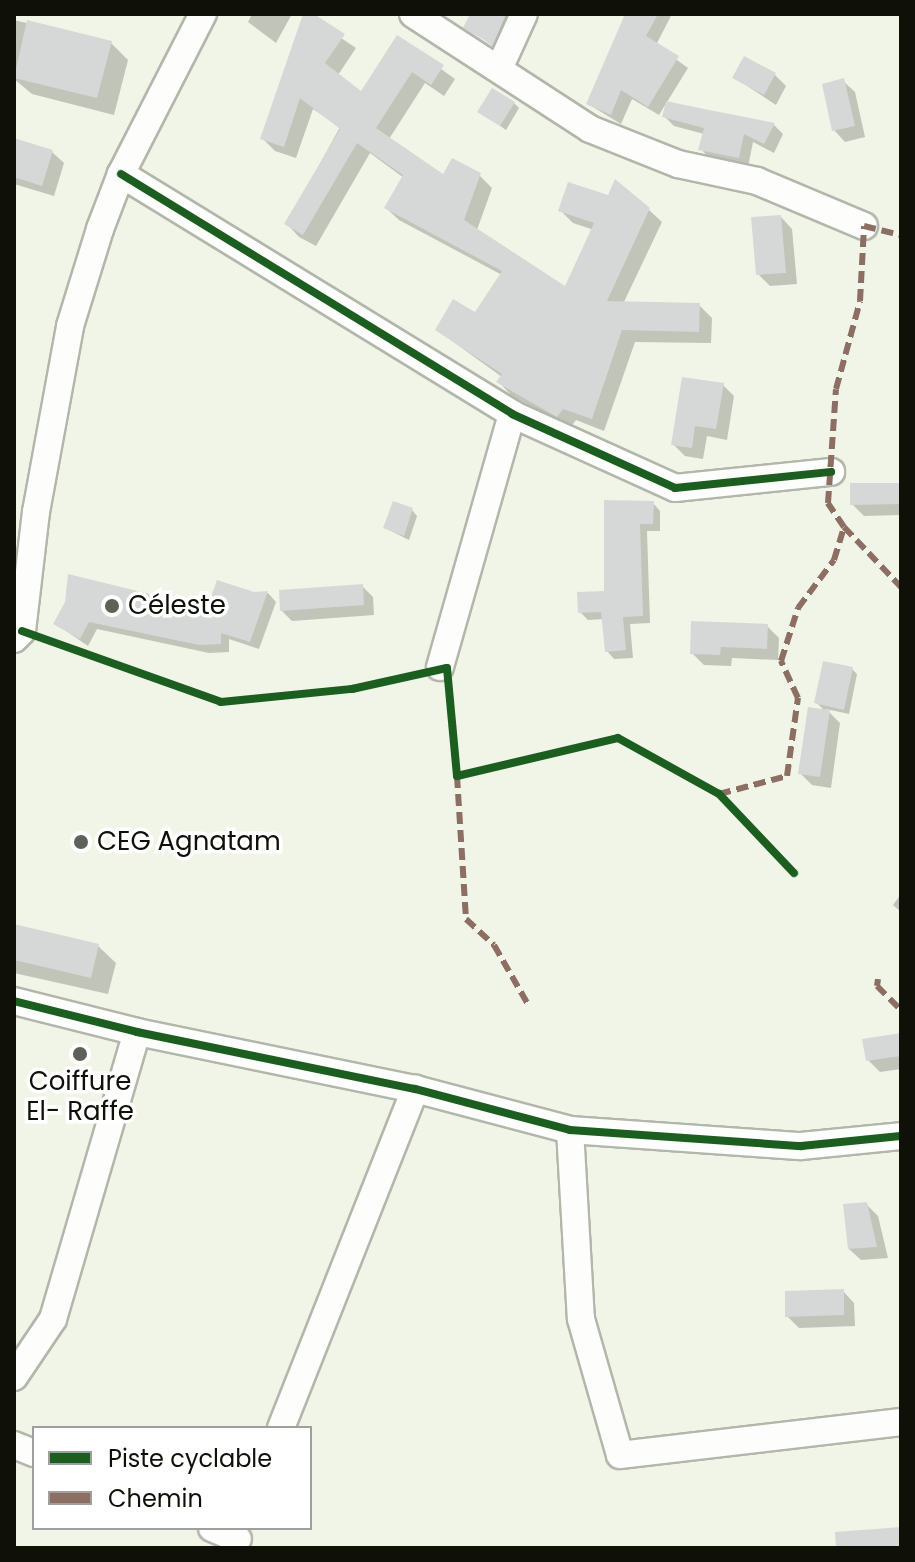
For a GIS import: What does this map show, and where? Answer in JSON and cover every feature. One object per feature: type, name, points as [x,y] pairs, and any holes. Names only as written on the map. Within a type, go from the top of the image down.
[{"type":"street","points":[[14,639],[22,631],[36,512],[70,326],[121,174],[203,14]]},
{"type":"street","points":[[413,14],[590,129],[678,164],[757,181],[864,226]]},
{"type":"street","points":[[499,69],[524,14]]},
{"type":"street","points":[[121,174],[512,414],[675,488],[831,472]]},
{"type":"street","points":[[440,667],[512,414]]},
{"type":"street","points":[[14,1001],[137,1032],[415,1089],[550,1125],[801,1146],[901,1136]]},
{"type":"street","points":[[15,1372],[53,1319],[137,1032]]},
{"type":"street","points":[[282,1426],[415,1089]]},
{"type":"street","points":[[550,1125],[581,1319],[620,1455],[901,1422]]},
{"type":"street","points":[[217,1530],[238,1538]]},
{"type":"building","points":[[303,14],[314,14],[345,34],[325,63],[361,91],[397,35],[444,65],[431,85],[412,72],[376,128],[443,174],[452,158],[481,173],[464,220],[565,286],[594,223],[558,211],[568,182],[608,195],[615,179],[650,208],[607,301],[700,303],[699,332],[622,330],[592,419],[563,409],[557,417],[496,382],[502,374],[435,330],[453,299],[475,312],[502,271],[384,208],[403,175],[357,143],[303,235],[284,224],[340,129],[300,98],[284,147],[260,139]]},
{"type":"building","points":[[470,14],[506,14],[493,45],[463,28]]},
{"type":"building","points":[[625,14],[658,14],[646,36],[679,56],[648,107],[621,90],[611,115],[586,104]]},
{"type":"building","points":[[27,20],[112,41],[97,98],[14,78]]},
{"type":"building","points":[[744,56],[776,73],[764,95],[732,78]]},
{"type":"building","points":[[844,78],[855,126],[832,131],[822,84]]},
{"type":"building","points":[[492,88],[515,102],[500,126],[477,112]]},
{"type":"building","points":[[666,101],[775,123],[764,144],[744,134],[739,158],[698,150],[704,128],[662,117]]},
{"type":"building","points":[[14,138],[53,150],[42,186],[14,177]]},
{"type":"building","points":[[781,215],[786,273],[756,275],[751,217]]},
{"type":"building","points":[[682,377],[724,383],[716,429],[695,426],[692,448],[671,445]]},
{"type":"building","points":[[850,483],[901,483],[901,504],[850,505]]},
{"type":"building","points":[[604,500],[654,501],[653,524],[640,524],[643,616],[623,617],[626,650],[605,652],[601,612],[578,613],[577,592],[604,591]]},
{"type":"building","points":[[393,501],[413,508],[404,536],[383,528]]},
{"type":"building","points":[[68,574],[207,608],[217,580],[254,592],[268,591],[250,642],[221,633],[221,644],[199,645],[89,622],[80,639],[53,624],[65,602]]},
{"type":"building","points":[[363,584],[364,605],[280,611],[279,590]]},
{"type":"building","points":[[691,621],[768,624],[767,649],[721,647],[720,655],[690,654]]},
{"type":"building","points":[[823,661],[853,667],[844,710],[814,703]]},
{"type":"building","points":[[808,707],[830,710],[820,777],[798,774]]},
{"type":"building","points":[[14,924],[99,944],[91,978],[14,960]]},
{"type":"building","points":[[901,1033],[901,1056],[866,1061],[862,1039]]},
{"type":"building","points":[[867,1202],[877,1247],[848,1249],[843,1204]]},
{"type":"building","points":[[844,1289],[844,1315],[785,1317],[785,1291]]},
{"type":"building","points":[[901,1527],[901,1548],[836,1548],[835,1532]]},
{"type":"marked path","points":[[719,794],[787,776],[798,698],[781,661],[798,608],[834,560],[844,527],[828,503],[836,389],[860,301],[864,226],[901,235]]},
{"type":"marked path","points":[[844,527],[901,587]]},
{"type":"marked path","points":[[457,776],[466,919],[494,945],[529,1006]]},
{"type":"marked path","points":[[878,979],[877,986],[901,1010]]},
{"type":"cycle path","points":[[121,174],[512,414],[675,488],[831,472]]},
{"type":"cycle path","points":[[22,631],[221,702],[352,689],[447,668],[457,776],[618,738],[719,794],[794,873]]},
{"type":"cycle path","points":[[14,1001],[137,1032],[415,1089],[570,1130],[801,1146],[901,1136]]},
{"type":"place","name":"Céleste","points":[[112,606]]},
{"type":"place","name":"CEG Agnatam","points":[[81,842]]},
{"type":"place","name":"Coiffure El- Raffe","points":[[80,1054]]}]
